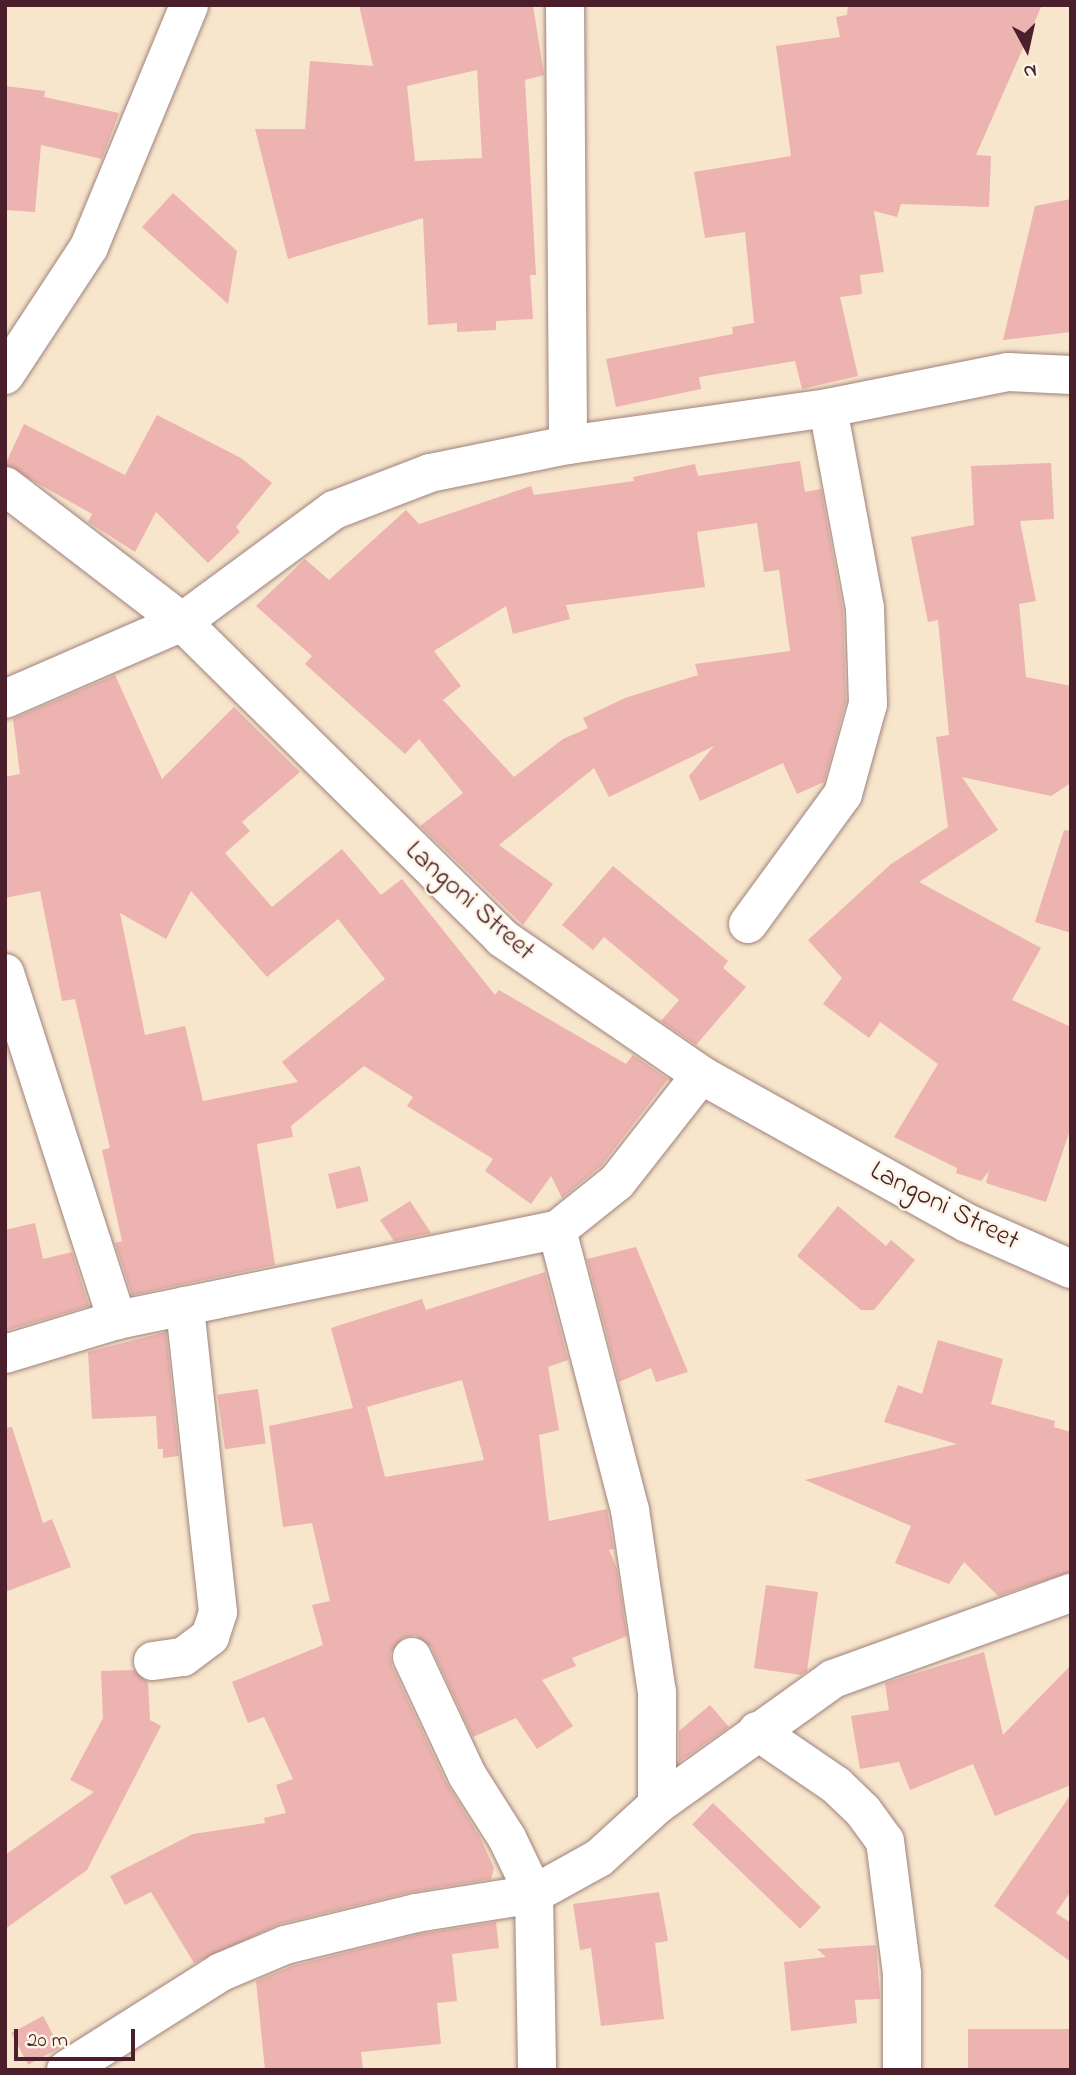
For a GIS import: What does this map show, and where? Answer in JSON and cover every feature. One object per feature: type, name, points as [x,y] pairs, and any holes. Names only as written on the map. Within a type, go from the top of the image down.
[{"type":"street","points":[[5,375],[89,247],[189,5]]},
{"type":"street","points":[[565,5],[568,445]]},
{"type":"street","points":[[5,699],[182,622],[334,510],[429,473],[568,445],[828,408],[1008,372],[1071,375]]},
{"type":"street","points":[[747,924],[843,794],[867,704],[865,608],[828,408]]},
{"type":"street","name":"Langoni Street","points":[[5,486],[182,622],[502,938],[701,1075],[967,1223],[1071,1269]]},
{"type":"street","points":[[5,973],[117,1320]]},
{"type":"street","points":[[5,1354],[117,1320],[557,1230],[617,1182],[701,1075]]},
{"type":"street","points":[[557,1230],[630,1510],[657,1692],[657,1805]]},
{"type":"street","points":[[153,1661],[183,1657],[201,1644],[210,1637],[218,1612],[186,1306]]},
{"type":"street","points":[[66,2070],[221,1972],[285,1945],[416,1913],[534,1894],[599,1858],[657,1805],[833,1679],[1071,1593]]},
{"type":"street","points":[[412,1657],[467,1775],[507,1838],[534,1894],[537,2070]]},
{"type":"street","points":[[757,1731],[835,1785],[863,1811],[884,1841],[902,1973],[902,2070]]},
{"type":"building","points":[[359,5],[533,5],[544,75],[525,80],[536,275],[530,275],[533,319],[496,321],[496,330],[457,332],[457,323],[428,325],[423,218],[288,259],[255,129],[305,129],[310,61],[373,66]],"holes":[[[477,70],[482,158],[415,161],[407,86]]]},
{"type":"building","points":[[848,5],[1042,5],[976,155],[991,156],[989,207],[901,204],[897,217],[874,211],[884,272],[860,275],[862,294],[840,297],[858,376],[802,389],[795,361],[699,377],[701,389],[616,407],[606,359],[733,334],[732,327],[754,323],[745,232],[705,238],[694,172],[791,156],[776,46],[840,37],[836,17],[847,15]]},
{"type":"building","points":[[5,86],[45,91],[44,97],[119,113],[102,159],[41,145],[35,212],[5,210]]},
{"type":"building","points":[[173,193],[237,251],[228,304],[142,227]]},
{"type":"building","points":[[1071,199],[1071,332],[1003,340],[1035,206]]},
{"type":"building","points":[[157,415],[241,458],[272,483],[236,527],[240,532],[208,563],[156,512],[135,552],[88,522],[92,514],[5,465],[24,424],[125,475]]},
{"type":"building","points":[[800,461],[805,492],[821,489],[843,610],[846,701],[824,782],[797,794],[783,763],[700,801],[689,776],[714,746],[609,797],[594,768],[499,845],[553,884],[523,925],[420,826],[463,793],[419,739],[405,754],[305,664],[312,656],[256,606],[305,559],[329,580],[406,510],[419,524],[531,486],[534,495],[634,481],[633,477],[695,464],[698,476]],"holes":[[[757,523],[764,572],[779,570],[790,651],[695,664],[698,675],[625,698],[583,718],[588,728],[563,739],[514,777],[443,700],[461,686],[434,651],[506,606],[513,634],[570,619],[566,605],[705,587],[697,532]]]},
{"type":"building","points":[[1051,463],[1054,519],[1020,521],[1036,601],[1019,604],[1026,677],[1071,686],[1071,783],[1051,796],[962,777],[998,830],[919,882],[1041,948],[1012,1000],[1071,1027],[1071,1127],[1046,1202],[986,1183],[989,1171],[981,1181],[956,1173],[957,1168],[894,1137],[938,1064],[880,1022],[869,1038],[823,1004],[842,978],[808,940],[891,864],[948,827],[936,737],[949,735],[938,620],[928,622],[911,537],[974,525],[971,466]]},
{"type":"building","points":[[115,675],[162,779],[234,707],[300,772],[242,822],[250,831],[225,853],[272,907],[342,849],[381,895],[402,879],[495,995],[499,990],[626,1064],[633,1055],[668,1079],[601,1166],[562,1198],[551,1176],[531,1204],[485,1171],[493,1159],[407,1106],[413,1097],[364,1066],[291,1126],[293,1137],[257,1144],[275,1265],[132,1295],[115,1243],[122,1241],[102,1150],[110,1148],[75,999],[62,1001],[40,891],[5,898],[5,777],[20,774],[13,719]],"holes":[[[191,891],[267,977],[338,919],[385,979],[282,1062],[298,1082],[203,1101],[185,1026],[145,1035],[120,913],[166,939]]]},
{"type":"building","points":[[1064,830],[1071,831],[1071,933],[1035,922]]},
{"type":"building","points":[[613,866],[728,961],[723,968],[746,987],[696,1045],[661,1021],[679,1000],[604,937],[593,950],[562,925]]},
{"type":"building","points":[[360,1166],[369,1201],[337,1209],[328,1174]]},
{"type":"building","points":[[410,1201],[431,1233],[394,1241],[380,1220]]},
{"type":"building","points":[[838,1206],[886,1246],[891,1240],[915,1260],[874,1310],[861,1310],[797,1256]]},
{"type":"building","points":[[35,1223],[43,1259],[72,1252],[89,1306],[5,1331],[5,1230]]},
{"type":"building","points":[[636,1247],[688,1372],[656,1382],[651,1368],[619,1382],[587,1259]]},
{"type":"building","points":[[545,1272],[568,1360],[548,1367],[559,1430],[539,1435],[549,1521],[607,1509],[614,1549],[609,1550],[617,1569],[627,1636],[572,1658],[576,1666],[542,1680],[573,1726],[537,1749],[516,1718],[473,1737],[431,1647],[415,1635],[402,1638],[390,1654],[392,1666],[447,1784],[480,1837],[494,1868],[491,1879],[411,1892],[280,1924],[194,1963],[151,1892],[125,1905],[110,1876],[193,1834],[265,1823],[264,1818],[286,1813],[276,1785],[293,1779],[264,1717],[248,1723],[232,1682],[323,1645],[312,1605],[330,1601],[312,1523],[283,1527],[269,1426],[353,1408],[331,1328],[422,1299],[426,1310]],"holes":[[[462,1380],[484,1460],[385,1477],[367,1407]]]},
{"type":"building","points":[[166,1332],[179,1456],[163,1458],[163,1449],[158,1449],[156,1416],[92,1419],[88,1352]]},
{"type":"building","points":[[938,1340],[1003,1359],[991,1404],[1055,1421],[1054,1427],[1071,1432],[1071,1572],[998,1596],[964,1562],[949,1584],[895,1563],[911,1526],[805,1480],[957,1444],[884,1422],[898,1385],[922,1394]]},
{"type":"building","points":[[258,1389],[266,1443],[225,1449],[217,1395]]},
{"type":"building","points":[[12,1427],[43,1523],[52,1519],[71,1567],[5,1592],[5,1428]]},
{"type":"building","points":[[766,1585],[818,1592],[807,1671],[801,1675],[754,1668]]},
{"type":"building","points":[[984,1652],[1003,1735],[1071,1665],[1071,1785],[995,1816],[973,1764],[910,1790],[899,1762],[860,1769],[851,1716],[889,1710],[885,1683]]},
{"type":"building","points":[[134,1670],[148,1682],[150,1720],[161,1726],[87,1870],[5,1929],[5,1855],[94,1792],[70,1780],[103,1718],[101,1671]]},
{"type":"building","points":[[710,1705],[729,1727],[679,1762],[679,1731]]},
{"type":"building","points":[[1071,1794],[1071,1891],[1056,1913],[1071,1923],[1071,1962],[994,1906]]},
{"type":"building","points":[[713,1803],[821,1907],[800,1929],[692,1825]]},
{"type":"building","points":[[659,1892],[668,1941],[655,1943],[664,2019],[601,2026],[591,1948],[580,1950],[573,1904]]},
{"type":"building","points":[[496,1922],[499,1948],[452,1954],[457,2001],[437,2003],[441,2044],[361,2052],[363,2070],[265,2070],[256,1981],[292,1966],[420,1934]]},
{"type":"building","points":[[876,1945],[880,1999],[855,2000],[857,2023],[791,2031],[784,1962],[826,1957],[817,1949]]},
{"type":"building","points":[[43,2016],[60,2048],[28,2065],[11,2033]]},
{"type":"building","points":[[968,2029],[1071,2029],[1071,2070],[968,2070]]}]
